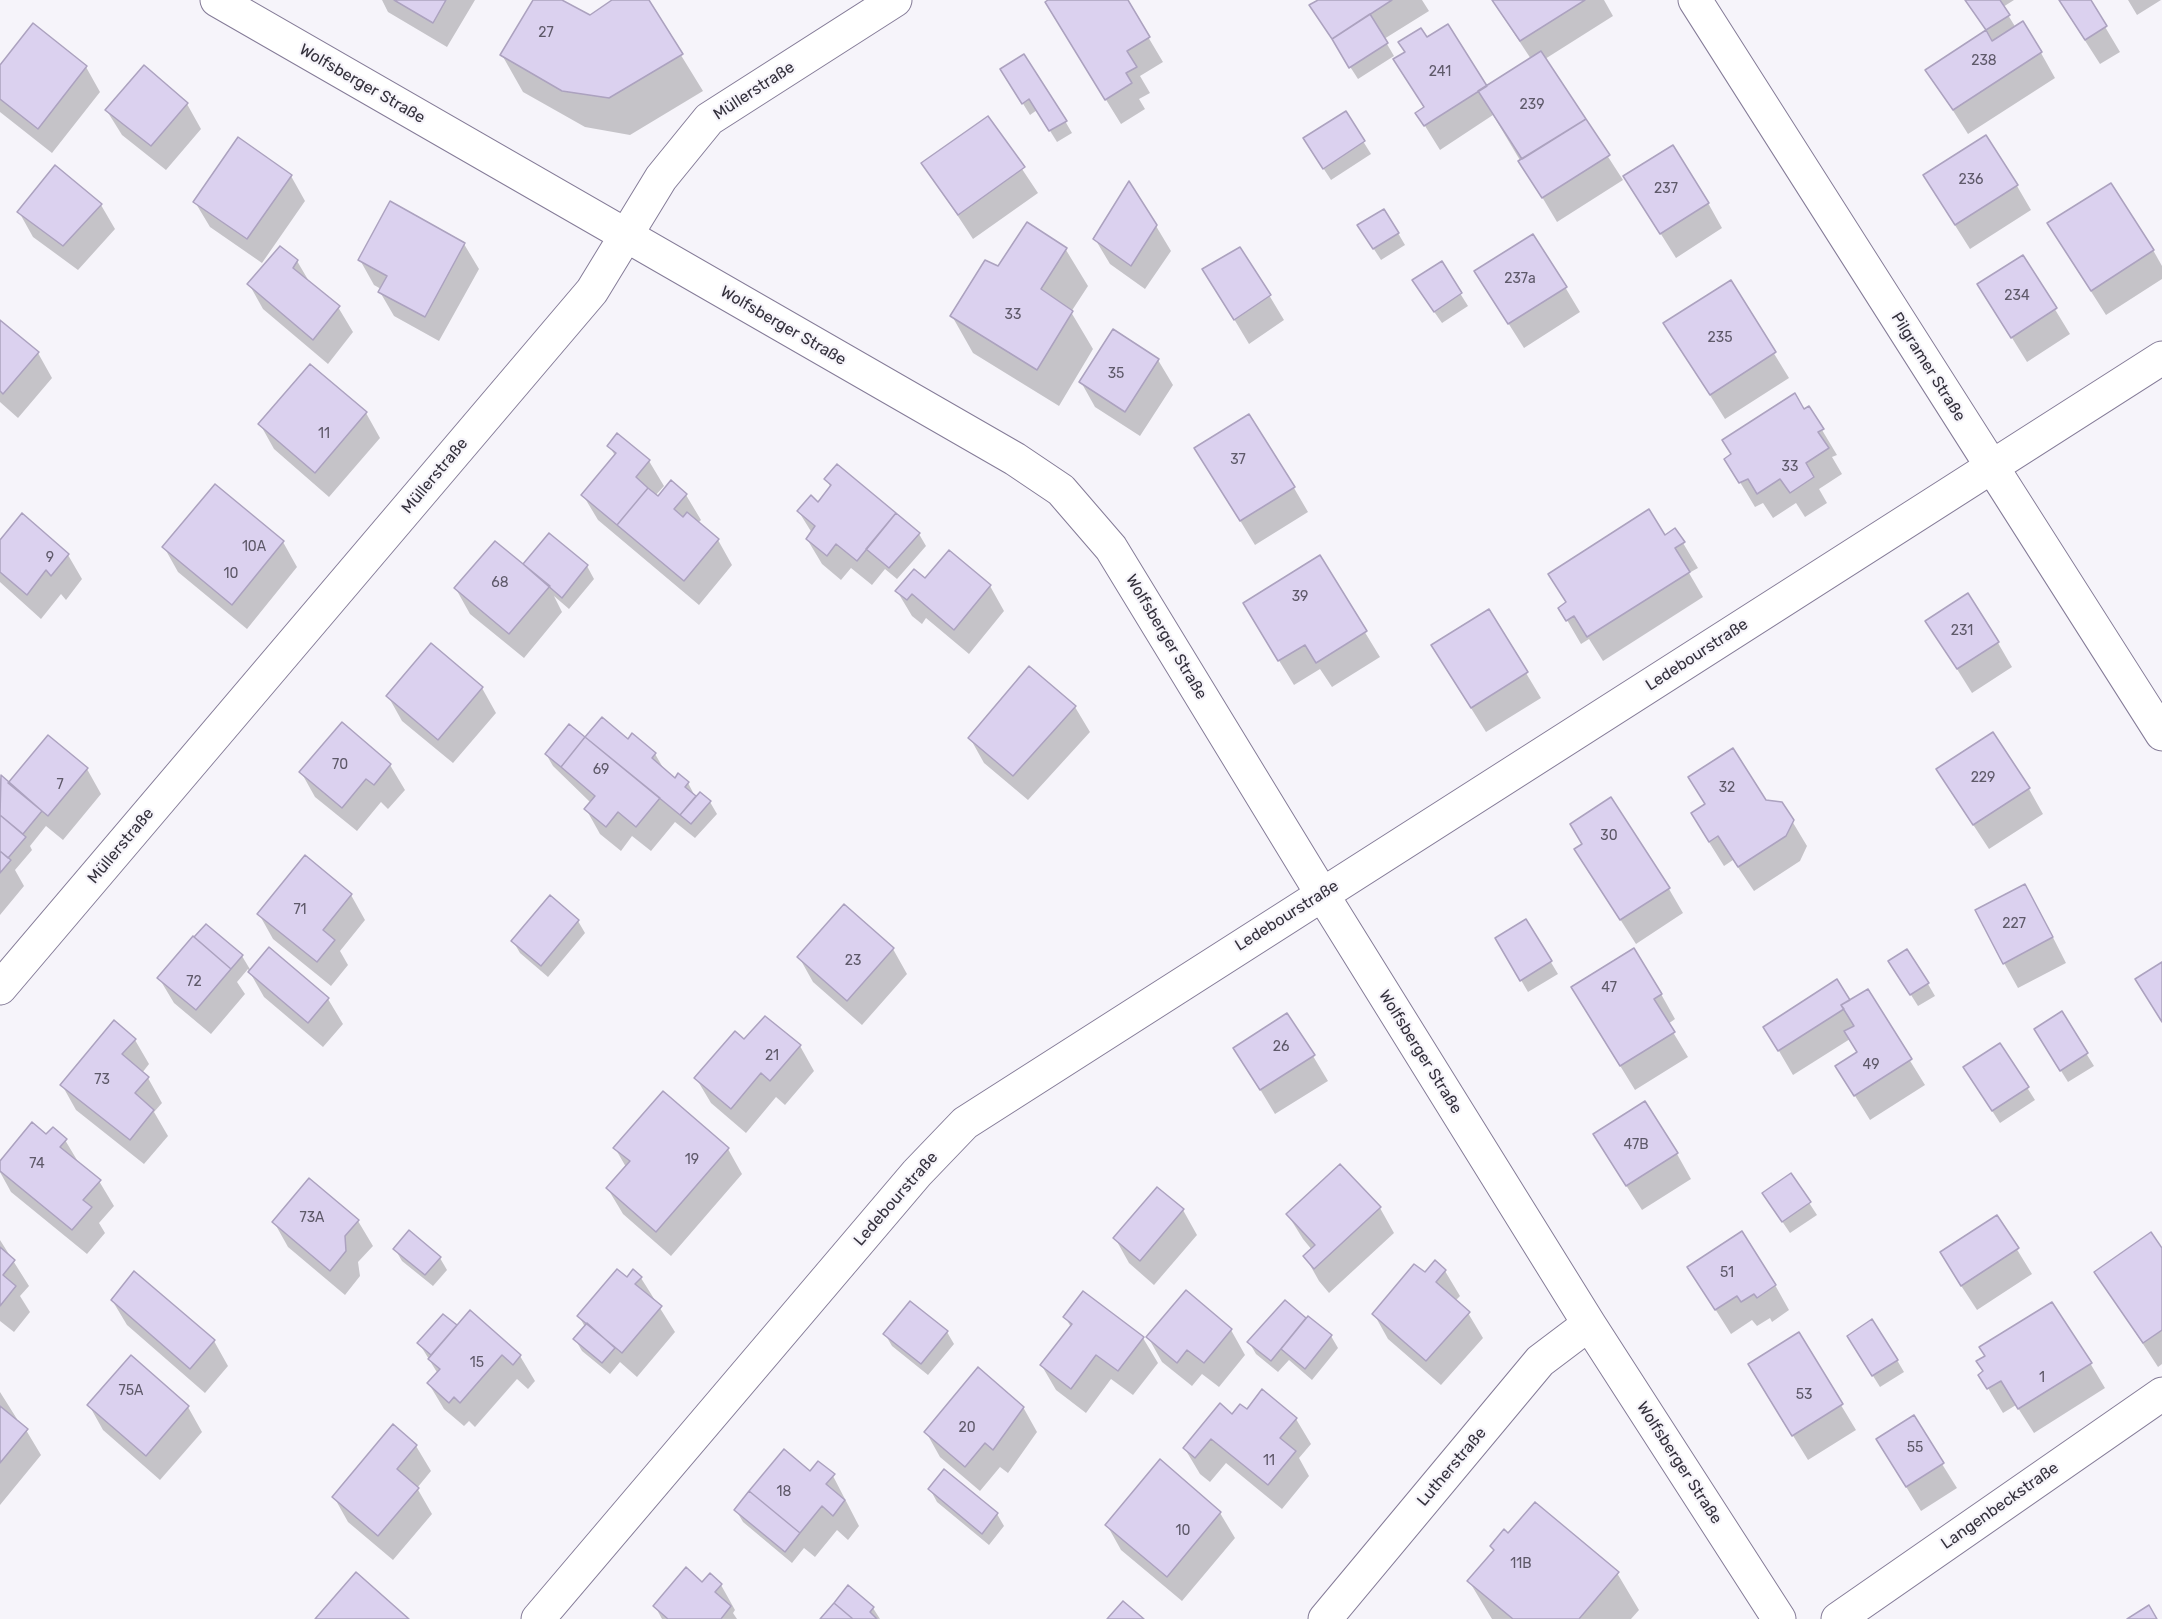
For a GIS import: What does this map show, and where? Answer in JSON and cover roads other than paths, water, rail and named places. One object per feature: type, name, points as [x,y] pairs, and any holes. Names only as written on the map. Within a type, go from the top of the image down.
[{"type":"street","name":"Wolfsberger Straße","points":[[217,0],[1015,459],[1061,490],[1111,548],[1322,894],[1589,1324],[1779,1619]]},
{"type":"street","name":"Müllerstraße","points":[[0,988],[592,291],[661,178],[709,119],[896,0]]},
{"type":"street","name":"Pilgramer Straße","points":[[1695,0],[2162,734]]},
{"type":"street","name":"Ledebourstraße","points":[[538,1619],[917,1173],[965,1123],[2162,358]]},
{"type":"street","name":"Lutherstraße","points":[[1325,1619],[1540,1361],[1589,1324]]},
{"type":"street","name":"Langenbeckstraße","points":[[1838,1619],[2162,1394]]}]
